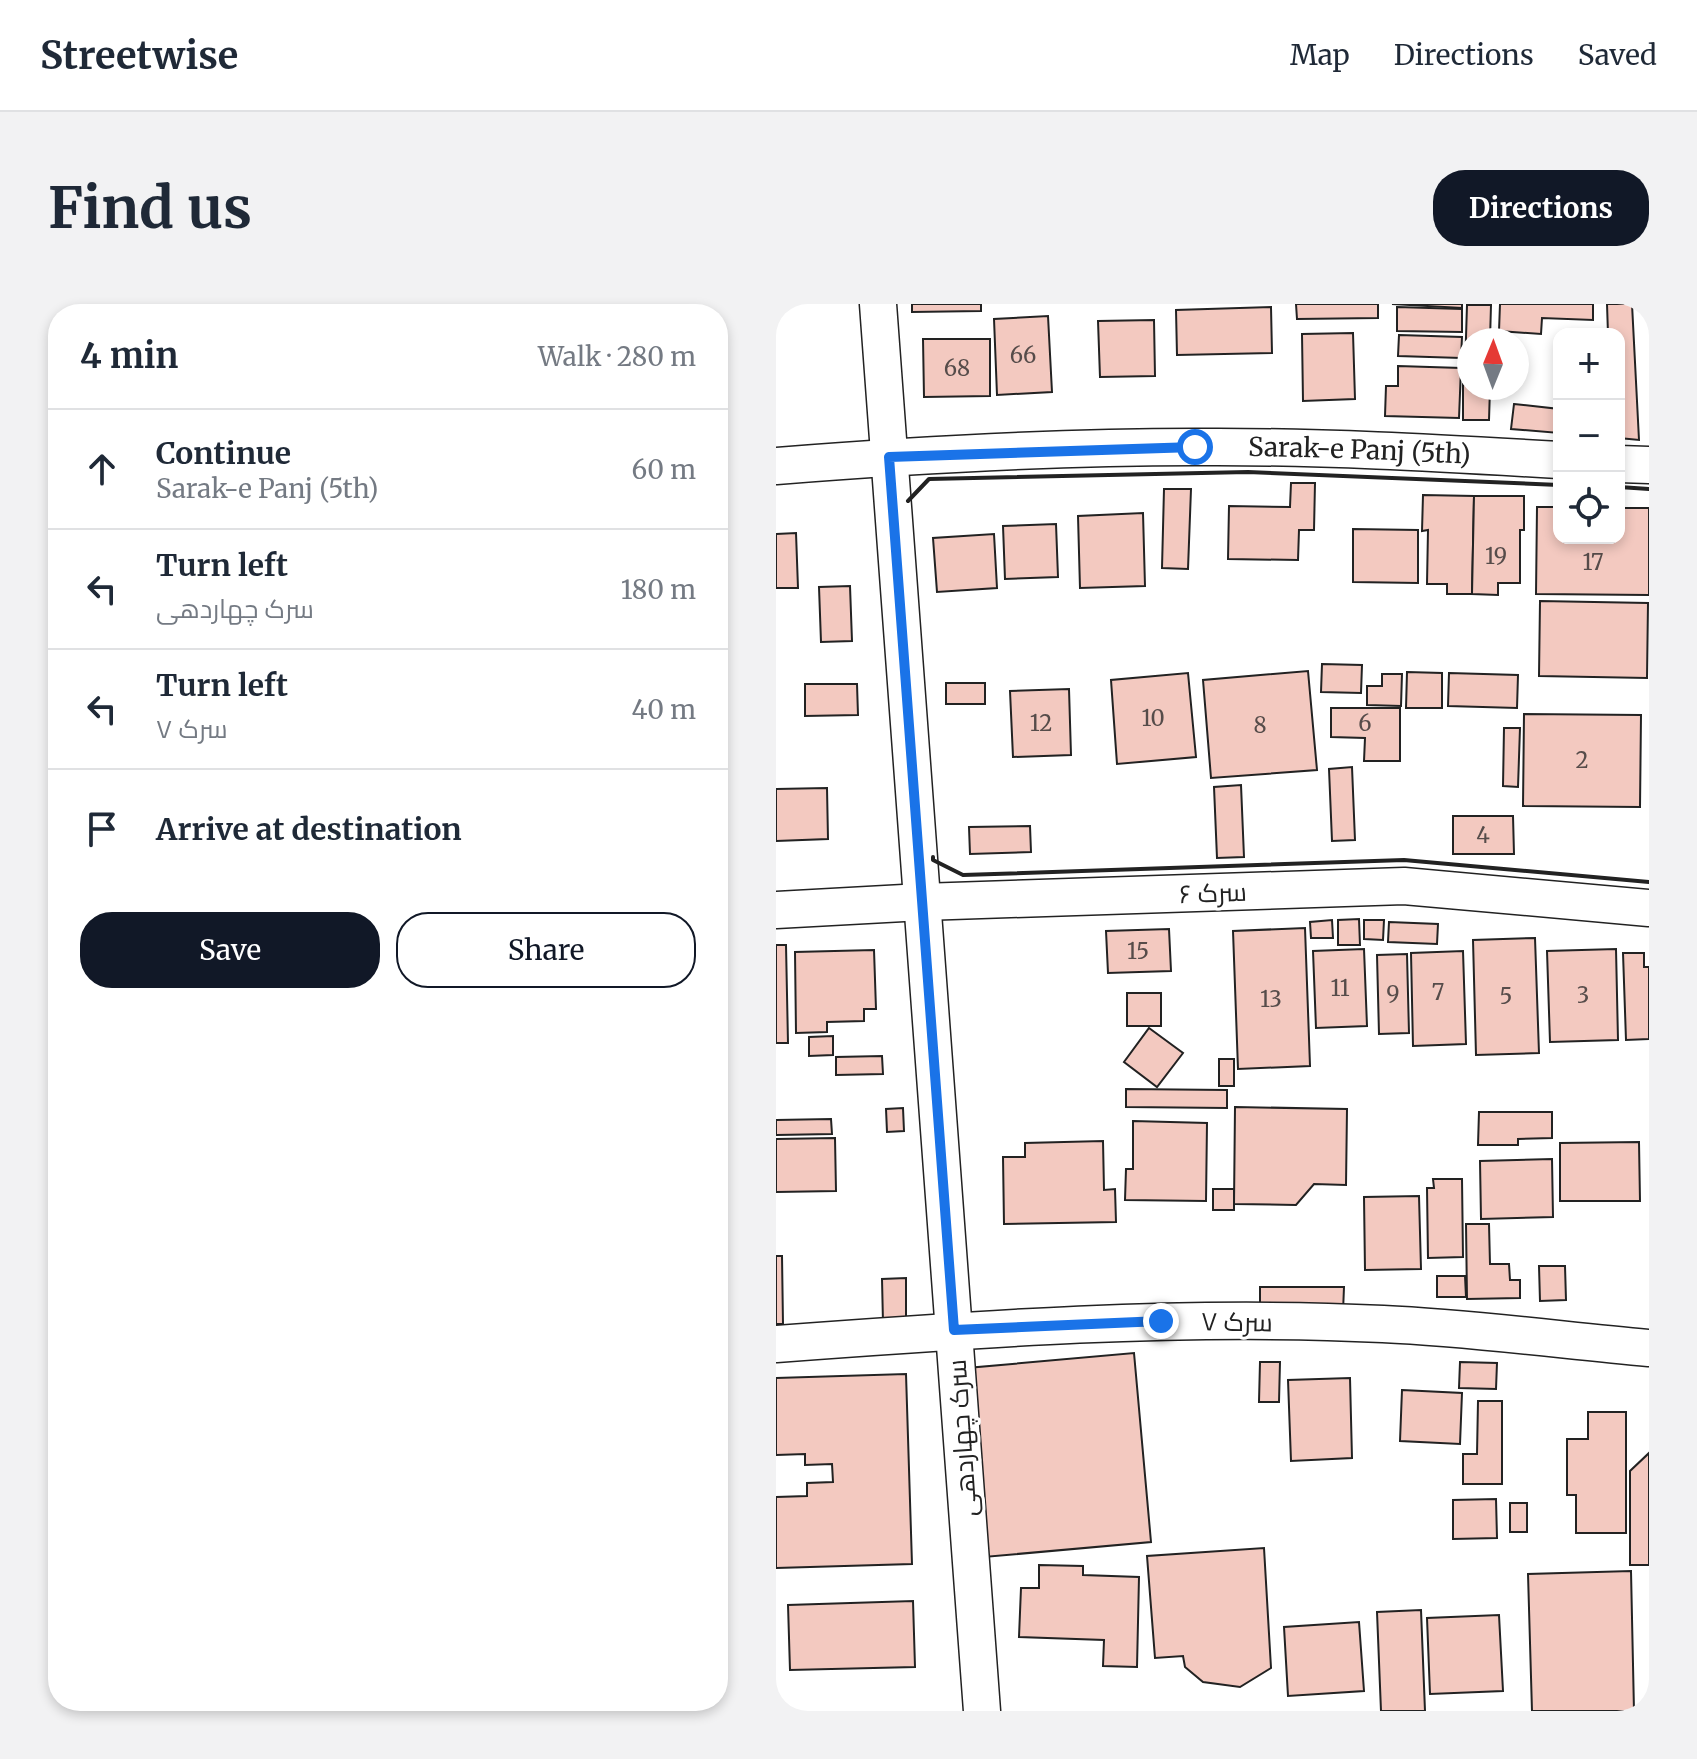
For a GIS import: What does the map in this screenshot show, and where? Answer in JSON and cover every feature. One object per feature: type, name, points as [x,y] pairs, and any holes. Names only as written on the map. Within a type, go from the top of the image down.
[{"type":"street","name":"سرک چهاردهی","points":[[878,304],[982,1711]]},
{"type":"street","name":"Sarak-e Panj (5th)","points":[[776,466],[889,457],[1195,447],[1553,460]]},
{"type":"street","points":[[1625,464],[1649,465]]},
{"type":"street","name":"سرک ۶","points":[[776,910],[922,902],[1404,886],[1649,908]]},
{"type":"street","name":"سرک ۷","points":[[776,1344],[954,1330],[1161,1321],[1383,1324],[1649,1348]]},
{"type":"building","points":[[912,304],[981,304],[981,311],[912,312]]},
{"type":"building","points":[[1296,304],[1378,304],[1378,318],[1297,319]]},
{"type":"building","points":[[1392,304],[1462,304],[1462,308]]},
{"type":"building","points":[[1500,304],[1593,304],[1593,320],[1542,318],[1541,334],[1529,333],[1529,328],[1499,328]]},
{"type":"building","points":[[1607,304],[1632,304],[1639,440],[1625,439],[1625,328],[1608,328]]},
{"type":"building","points":[[1467,305],[1491,305],[1490,328],[1466,328]]},
{"type":"building","points":[[1271,307],[1272,353],[1177,355],[1176,310]]},
{"type":"building","points":[[1397,307],[1462,309],[1462,328],[1457,328],[1457,332],[1397,331]]},
{"type":"building","points":[[1048,316],[1052,392],[997,395],[994,319]]},
{"type":"building","points":[[1154,320],[1155,376],[1100,377],[1098,321]]},
{"type":"building","points":[[1353,333],[1355,399],[1303,401],[1302,334]]},
{"type":"building","points":[[1399,335],[1457,337],[1457,358],[1398,356]]},
{"type":"building","points":[[923,339],[990,339],[990,396],[924,397]]},
{"type":"building","points":[[1398,366],[1457,368],[1459,418],[1385,416],[1386,386],[1398,386]]},
{"type":"building","points":[[1463,400],[1490,400],[1489,420],[1463,420]]},
{"type":"building","points":[[1514,404],[1553,408],[1553,432],[1511,429]]},
{"type":"building","points":[[1291,483],[1315,483],[1314,530],[1299,530],[1298,560],[1228,559],[1229,506],[1290,507]]},
{"type":"building","points":[[1164,489],[1191,489],[1188,569],[1162,568]]},
{"type":"building","points":[[1423,495],[1474,496],[1472,594],[1447,594],[1447,584],[1427,584],[1428,530],[1422,531]]},
{"type":"building","points":[[1474,496],[1524,496],[1524,530],[1520,530],[1520,583],[1498,583],[1498,595],[1472,594]]},
{"type":"building","points":[[1537,507],[1553,507],[1553,544],[1625,544],[1625,508],[1649,508],[1649,595],[1536,594]]},
{"type":"building","points":[[1143,513],[1145,586],[1080,588],[1078,516]]},
{"type":"building","points":[[1056,524],[1058,577],[1005,579],[1003,526]]},
{"type":"building","points":[[1353,529],[1418,530],[1418,583],[1353,582]]},
{"type":"building","points":[[796,533],[798,588],[776,588],[776,534]]},
{"type":"building","points":[[994,534],[997,588],[937,592],[933,538]]},
{"type":"building","points":[[850,586],[852,641],[821,642],[819,587]]},
{"type":"building","points":[[1540,601],[1648,603],[1647,678],[1539,676]]},
{"type":"building","points":[[1322,664],[1362,665],[1361,693],[1321,692]]},
{"type":"building","points":[[1308,671],[1317,770],[1211,778],[1203,680]]},
{"type":"building","points":[[1407,672],[1442,673],[1442,708],[1406,708]]},
{"type":"building","points":[[1188,673],[1196,757],[1117,764],[1111,680]]},
{"type":"building","points":[[1449,673],[1518,675],[1517,708],[1448,706]]},
{"type":"building","points":[[1382,674],[1402,674],[1401,706],[1367,705],[1367,686],[1382,686]]},
{"type":"building","points":[[946,683],[985,683],[985,704],[946,704]]},
{"type":"building","points":[[805,684],[857,684],[858,715],[805,716]]},
{"type":"building","points":[[1069,689],[1071,755],[1013,757],[1010,691]]},
{"type":"building","points":[[1331,708],[1400,708],[1400,761],[1364,761],[1365,738],[1331,737]]},
{"type":"building","points":[[1524,714],[1641,715],[1640,807],[1523,806]]},
{"type":"building","points":[[1504,728],[1520,728],[1518,787],[1503,786]]},
{"type":"building","points":[[1352,767],[1355,840],[1332,841],[1329,769]]},
{"type":"building","points":[[1241,785],[1244,857],[1217,858],[1214,787]]},
{"type":"building","points":[[827,788],[828,839],[776,841],[776,789]]},
{"type":"building","points":[[1453,816],[1513,816],[1514,854],[1453,854]]},
{"type":"building","points":[[1030,826],[1031,852],[970,854],[969,827]]},
{"type":"building","points":[[1359,919],[1360,945],[1338,945],[1338,920]]},
{"type":"building","points":[[1332,920],[1333,938],[1311,938],[1310,922]]},
{"type":"building","points":[[1364,920],[1384,920],[1383,940],[1364,939]]},
{"type":"building","points":[[1389,922],[1438,924],[1437,944],[1388,942]]},
{"type":"building","points":[[1305,928],[1310,1066],[1238,1069],[1233,931]]},
{"type":"building","points":[[1169,929],[1171,971],[1108,973],[1106,931]]},
{"type":"building","points":[[1535,938],[1539,1053],[1476,1055],[1473,940]]},
{"type":"building","points":[[776,945],[786,945],[788,1043],[776,1043]]},
{"type":"building","points":[[1364,949],[1367,1026],[1316,1028],[1313,951]]},
{"type":"building","points":[[1616,949],[1618,1040],[1550,1042],[1547,951]]},
{"type":"building","points":[[874,950],[876,1009],[864,1009],[864,1021],[827,1022],[827,1032],[796,1033],[795,952]]},
{"type":"building","points":[[1463,951],[1466,1044],[1413,1046],[1411,953]]},
{"type":"building","points":[[1623,953],[1644,953],[1644,967],[1649,967],[1649,1039],[1626,1040]]},
{"type":"building","points":[[1407,954],[1409,1033],[1379,1034],[1377,955]]},
{"type":"building","points":[[1127,993],[1161,993],[1161,1026],[1127,1026]]},
{"type":"building","points":[[1149,1028],[1183,1053],[1157,1087],[1124,1062]]},
{"type":"building","points":[[833,1036],[833,1055],[809,1056],[809,1037]]},
{"type":"building","points":[[882,1056],[883,1074],[836,1075],[836,1057]]},
{"type":"building","points":[[1219,1059],[1234,1059],[1234,1086],[1219,1086]]},
{"type":"building","points":[[1126,1089],[1227,1090],[1227,1108],[1126,1107]]},
{"type":"building","points":[[1235,1107],[1347,1109],[1346,1185],[1314,1184],[1296,1205],[1234,1204]]},
{"type":"building","points":[[903,1108],[904,1131],[887,1132],[886,1109]]},
{"type":"building","points":[[1479,1112],[1552,1112],[1552,1138],[1518,1139],[1518,1145],[1478,1145]]},
{"type":"building","points":[[831,1119],[832,1134],[776,1135],[776,1120]]},
{"type":"building","points":[[1133,1121],[1207,1123],[1206,1201],[1125,1200],[1126,1169],[1133,1169]]},
{"type":"building","points":[[835,1138],[836,1191],[776,1192],[776,1139]]},
{"type":"building","points":[[1103,1141],[1104,1190],[1115,1189],[1116,1222],[1004,1224],[1003,1157],[1025,1157],[1025,1143]]},
{"type":"building","points":[[1639,1142],[1640,1201],[1560,1201],[1560,1143]]},
{"type":"building","points":[[1552,1159],[1553,1217],[1481,1219],[1480,1161]]},
{"type":"building","points":[[1433,1179],[1462,1179],[1463,1257],[1428,1258],[1427,1188],[1434,1188]]},
{"type":"building","points":[[1213,1189],[1234,1189],[1234,1210],[1213,1210]]},
{"type":"building","points":[[1419,1196],[1421,1269],[1365,1270],[1364,1197]]},
{"type":"building","points":[[1466,1224],[1489,1224],[1490,1264],[1509,1264],[1510,1280],[1520,1280],[1520,1298],[1467,1299]]},
{"type":"building","points":[[776,1256],[782,1256],[783,1324],[776,1324]]},
{"type":"building","points":[[1539,1266],[1565,1266],[1566,1300],[1540,1301]]},
{"type":"building","points":[[1437,1276],[1465,1276],[1466,1297],[1437,1297]]},
{"type":"building","points":[[906,1278],[906,1322],[883,1323],[882,1279]]},
{"type":"building","points":[[1260,1287],[1344,1287],[1343,1312],[1260,1312]]},
{"type":"building","points":[[1134,1353],[1151,1542],[984,1557],[967,1368]]},
{"type":"building","points":[[1260,1362],[1280,1362],[1279,1402],[1259,1402]]},
{"type":"building","points":[[1460,1362],[1497,1363],[1496,1389],[1459,1388]]},
{"type":"building","points":[[906,1374],[912,1564],[776,1568],[776,1497],[807,1496],[807,1483],[833,1482],[832,1464],[805,1465],[805,1454],[776,1455],[776,1378]]},
{"type":"building","points":[[1350,1378],[1352,1458],[1291,1461],[1288,1380]]},
{"type":"building","points":[[1402,1390],[1462,1393],[1460,1444],[1400,1441]]},
{"type":"building","points":[[1478,1401],[1502,1401],[1502,1484],[1463,1484],[1463,1454],[1477,1454]]},
{"type":"building","points":[[1588,1412],[1626,1412],[1626,1533],[1576,1533],[1576,1495],[1567,1495],[1567,1439],[1588,1439]]},
{"type":"building","points":[[1649,1453],[1649,1565],[1630,1565],[1630,1471]]},
{"type":"building","points":[[1496,1499],[1497,1538],[1453,1539],[1453,1500]]},
{"type":"building","points":[[1510,1503],[1527,1503],[1527,1532],[1510,1532]]},
{"type":"building","points":[[1264,1548],[1271,1668],[1240,1687],[1203,1682],[1185,1667],[1183,1656],[1155,1658],[1147,1556]]},
{"type":"building","points":[[1039,1565],[1083,1566],[1083,1575],[1139,1577],[1137,1667],[1103,1666],[1104,1640],[1019,1637],[1021,1588],[1039,1588]]},
{"type":"building","points":[[1631,1571],[1634,1711],[1532,1711],[1528,1574]]},
{"type":"building","points":[[913,1601],[915,1667],[790,1670],[788,1605]]},
{"type":"building","points":[[1421,1610],[1425,1711],[1381,1711],[1377,1612]]},
{"type":"building","points":[[1499,1615],[1503,1691],[1430,1694],[1427,1618]]},
{"type":"building","points":[[1359,1622],[1364,1691],[1288,1696],[1284,1627]]},
{"type":"wall","points":[[908,501],[929,479],[1248,472],[1553,485]]},
{"type":"wall","points":[[1625,487],[1649,489]]},
{"type":"wall","points":[[933,857],[933,860],[963,875],[1404,860],[1649,882]]},
{"type":"route","points":[[1161,1321],[954,1330],[889,457],[1195,447]]}]
